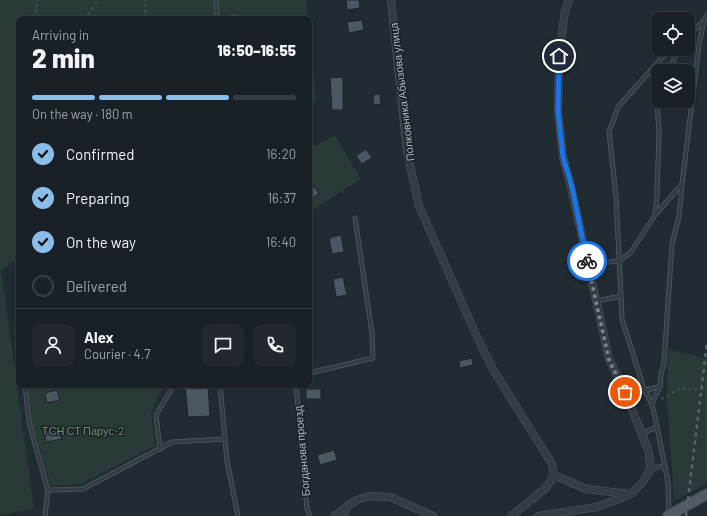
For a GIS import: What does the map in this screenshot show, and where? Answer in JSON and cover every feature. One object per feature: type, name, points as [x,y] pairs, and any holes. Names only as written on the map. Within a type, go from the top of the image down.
[{"type":"main road","points":[[669,516],[707,494]]},
{"type":"street","name":"Полковника Абызова улица","points":[[392,0],[407,151],[420,206],[478,339],[494,371],[552,464],[554,475]]},
{"type":"street","points":[[538,516],[597,507],[631,494],[642,483],[650,470],[649,452],[625,392],[609,360],[572,187],[563,157],[558,111],[559,56],[565,11],[569,0]]},
{"type":"street","points":[[511,516],[546,488],[554,475],[586,489],[631,494]]},
{"type":"street","points":[[335,516],[357,500],[370,496],[390,497],[432,516]]},
{"type":"street","points":[[343,516],[347,506]]},
{"type":"lane","points":[[216,0],[217,16]]},
{"type":"lane","points":[[695,28],[707,15]]},
{"type":"lane","points":[[652,404],[660,386],[664,362],[672,244],[679,217],[694,79],[704,20]]},
{"type":"lane","points":[[664,56],[618,107],[609,132],[616,196],[622,319],[644,389],[652,404],[668,483],[669,516]]},
{"type":"lane","points":[[655,215],[659,133],[657,108]]},
{"type":"lane","points":[[588,264],[619,260],[631,252],[655,215],[682,184]]},
{"type":"lane","points":[[312,372],[373,358],[372,333],[355,218]]},
{"type":"lane","points":[[596,301],[621,296]]},
{"type":"lane","points":[[625,392],[644,389],[654,390],[660,386]]},
{"type":"lane","points":[[25,388],[29,422],[48,490],[45,516]]},
{"type":"lane","points":[[160,449],[156,415],[172,388]]},
{"type":"lane","points":[[220,388],[227,461],[238,516]]},
{"type":"lane","name":"Богданова проезд","points":[[296,388],[307,508],[310,516]]},
{"type":"lane","points":[[641,434],[657,427]]},
{"type":"lane","points":[[48,490],[83,489],[172,442],[225,439]]},
{"type":"lane","points":[[650,470],[658,467],[665,467]]},
{"type":"path","points":[[36,16],[37,0]]},
{"type":"path","points":[[86,16],[98,0]]},
{"type":"path","points":[[145,16],[146,0]]},
{"type":"path","points":[[208,16],[216,12]]},
{"type":"path","points":[[652,404],[679,389],[707,389]]},
{"type":"green space","points":[[0,0],[306,0],[308,16],[16,16],[16,260],[1,270],[16,388],[17,388],[34,509],[0,515]]},
{"type":"green space","points":[[312,59],[316,101],[312,103]]},
{"type":"green space","points":[[335,136],[361,179],[312,210],[312,147]]},
{"type":"green space","points":[[668,349],[707,359],[707,483],[674,501],[667,398]]},
{"type":"green space","name":"ТСН СТ Парус-2","points":[[28,388],[163,388],[151,412],[155,446],[81,484],[51,486],[31,419]]},
{"type":"building","points":[[346,0],[359,0],[360,8],[347,10]]},
{"type":"building","points":[[237,13],[237,16],[220,15]]},
{"type":"building","points":[[362,20],[364,30],[349,33],[347,22]]},
{"type":"building","points":[[343,77],[343,110],[332,110],[330,78]]},
{"type":"building","points":[[380,94],[381,104],[374,105],[373,95]]},
{"type":"building","points":[[366,149],[372,158],[362,164],[356,156]]},
{"type":"building","points":[[312,185],[319,193],[312,199]]},
{"type":"building","points":[[341,235],[344,252],[332,254],[329,238]]},
{"type":"building","points":[[343,277],[347,295],[336,297],[333,279]]},
{"type":"building","points":[[472,358],[473,365],[460,368],[459,361]]},
{"type":"building","points":[[185,388],[208,388],[210,416],[188,417]]},
{"type":"building","points":[[306,389],[321,389],[321,399],[306,399]]},
{"type":"building","points":[[57,390],[60,400],[47,403],[45,393]]},
{"type":"building","points":[[59,429],[62,439],[46,442],[44,433]]},
{"type":"building","points":[[334,450],[337,460],[320,465],[317,455]]},
{"type":"railway","points":[[686,516],[707,342]]},
{"type":"way so far","points":[[587,261],[609,360],[625,392]]},
{"type":"route","points":[[559,56],[558,111],[563,157],[572,187],[587,261]]}]
